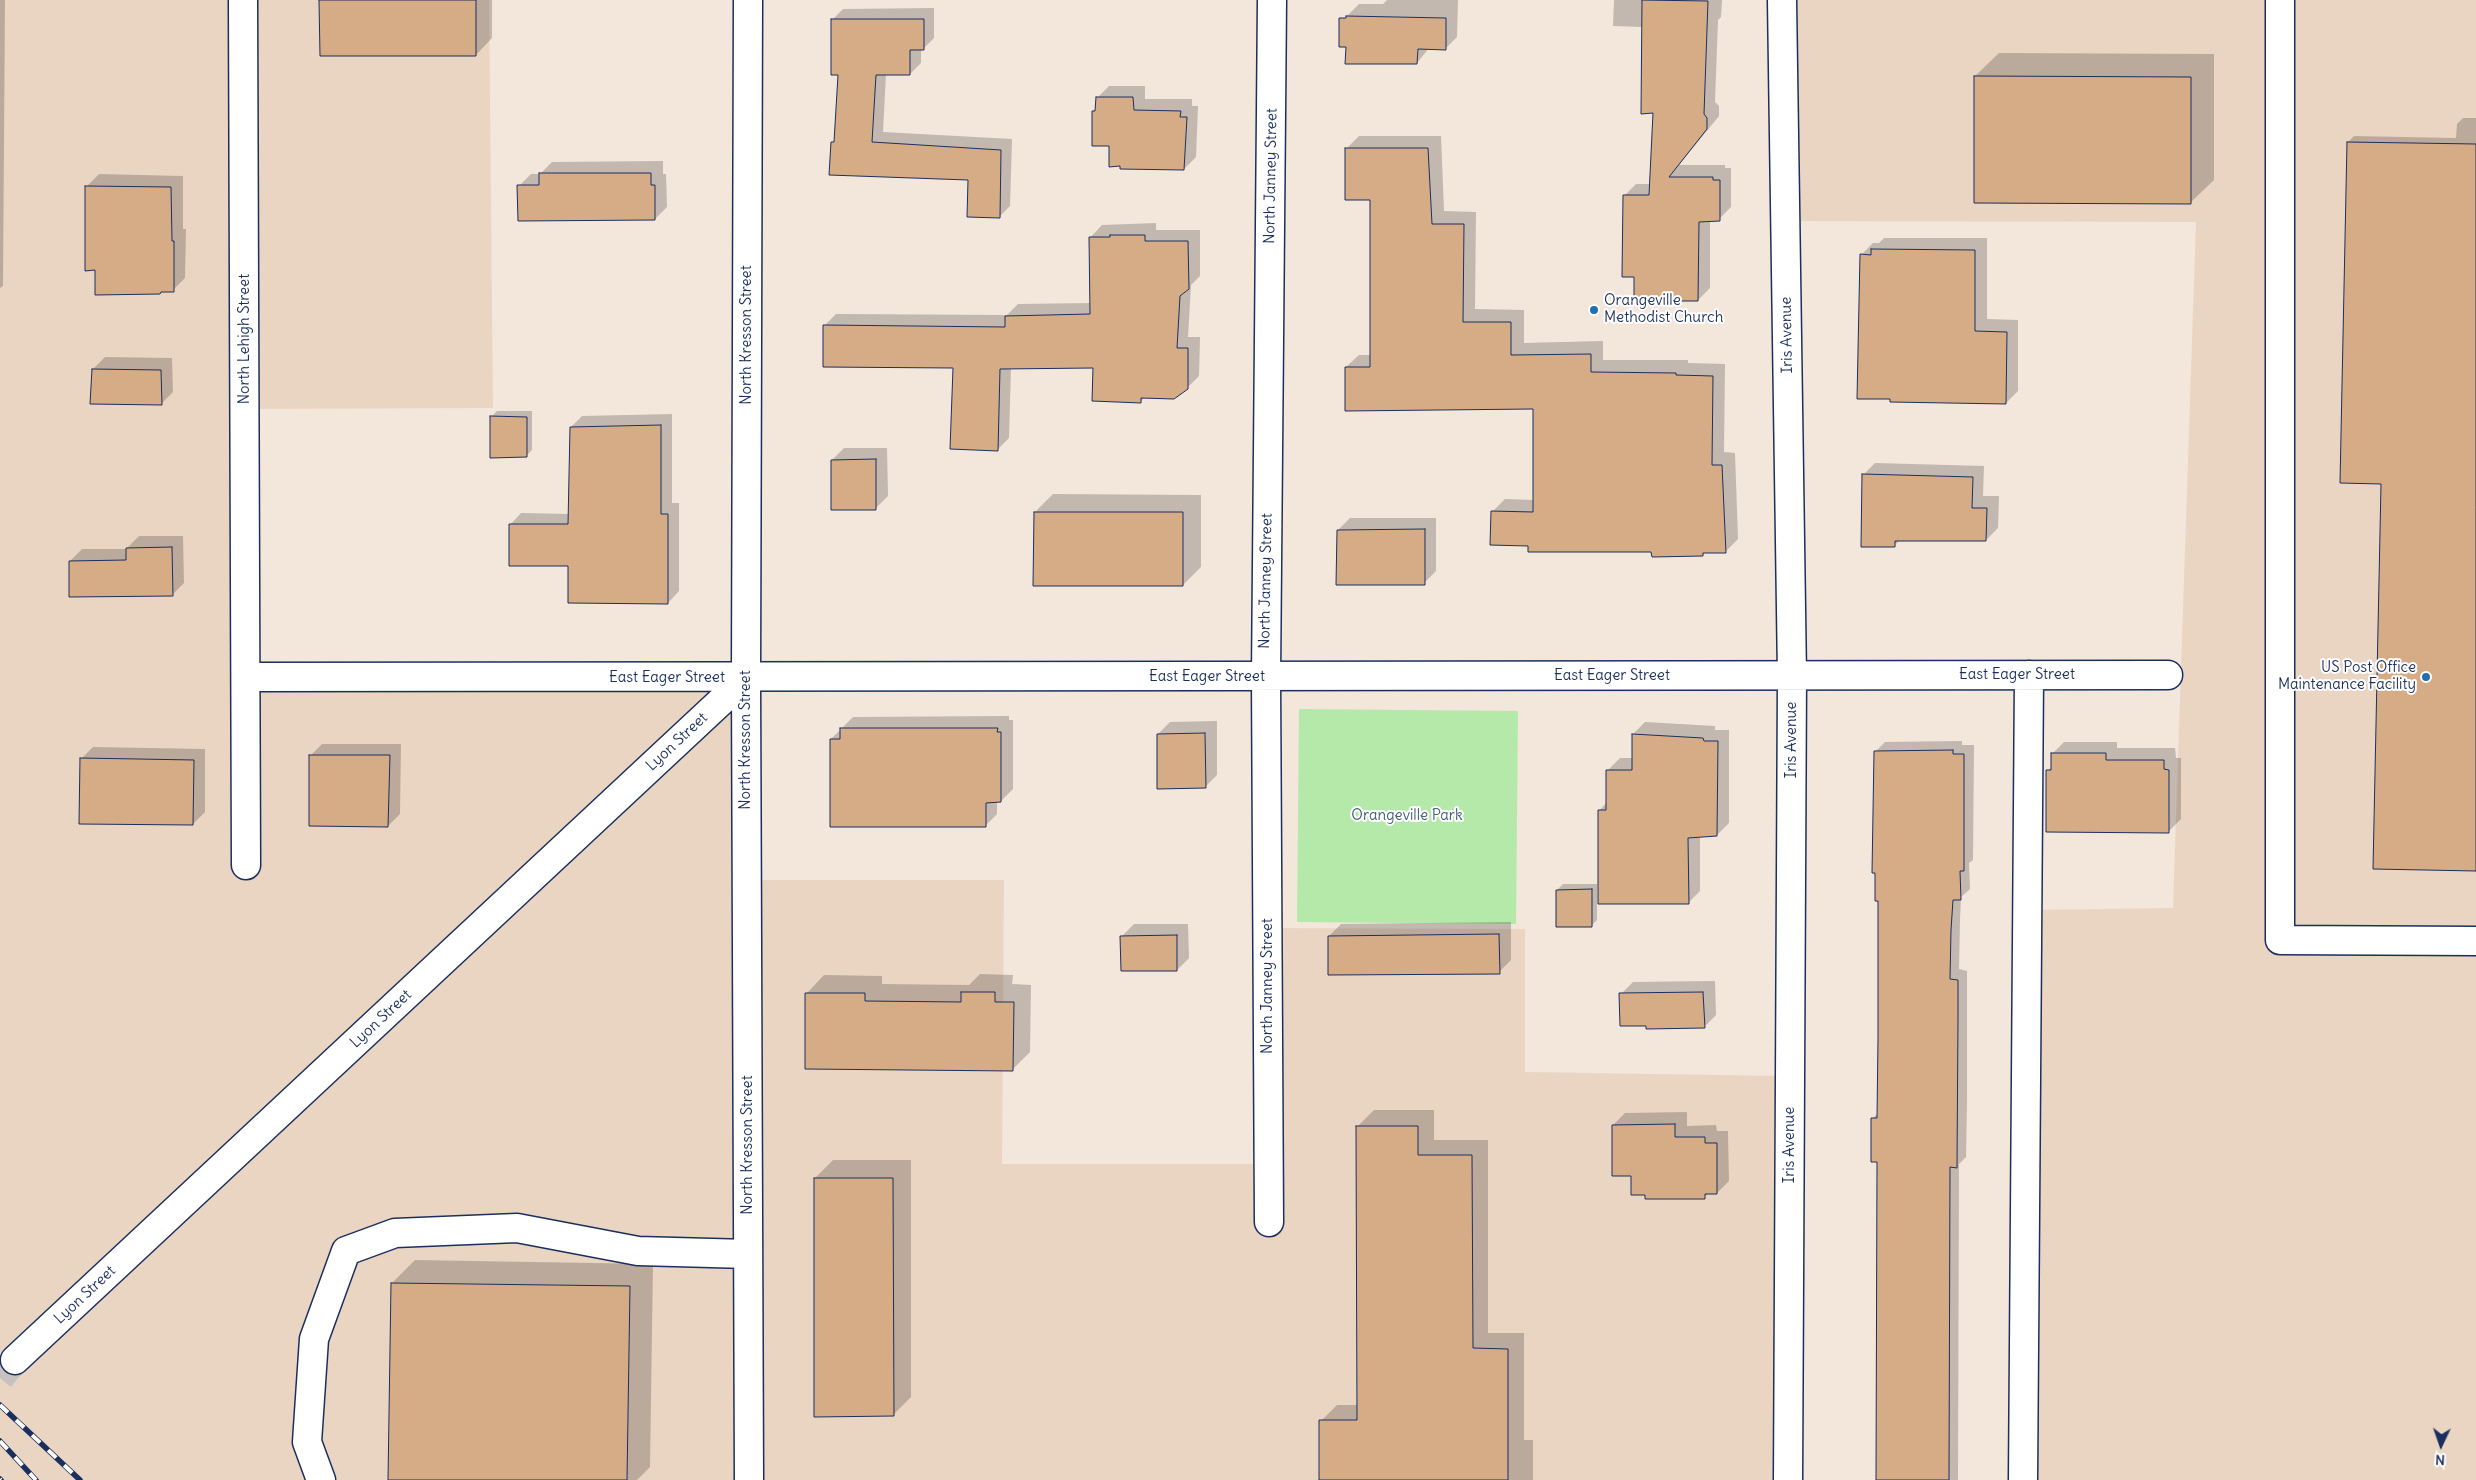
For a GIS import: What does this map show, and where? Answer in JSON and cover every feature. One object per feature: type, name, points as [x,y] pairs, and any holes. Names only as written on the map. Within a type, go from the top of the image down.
[{"type":"street","name":"North Lehigh Street","points":[[243,0],[246,865]]},
{"type":"street","name":"North Kresson Street","points":[[748,0],[746,678],[749,1480]]},
{"type":"street","name":"North Janney Street","points":[[1269,1222],[1266,677],[1272,0]]},
{"type":"street","name":"Iris Avenue","points":[[1782,0],[1792,676],[1788,1480]]},
{"type":"street","points":[[2280,0],[2280,940],[2476,941]]},
{"type":"street","points":[[2024,1480],[2029,675]]},
{"type":"street","name":"East Eager Street","points":[[246,677],[746,678],[2168,675]]},
{"type":"street","name":"Lyon Street","points":[[15,1360],[746,678]]},
{"type":"street","points":[[321,1480],[307,1442],[314,1339],[346,1251],[395,1233],[518,1228],[638,1251],[748,1254]]},
{"type":"shaded area","points":[[0,0],[489,0],[493,408],[245,409],[250,674],[742,669],[743,880],[1004,880],[1002,1164],[1263,1164],[1263,928],[1525,929],[1525,1072],[1781,1076],[1781,1480],[0,1480]]},
{"type":"shaded area","points":[[1783,0],[2476,0],[2476,1480],[2029,1480],[2032,910],[2173,908],[2196,222],[1781,221]]},
{"type":"green space","name":"Orangeville Park","points":[[1299,709],[1518,711],[1516,924],[1297,922]]},
{"type":"building","points":[[319,0],[476,0],[476,56],[320,56]]},
{"type":"building","points":[[1642,0],[1708,1],[1704,114],[1707,118],[1707,129],[1669,177],[1713,177],[1713,180],[1720,180],[1720,221],[1699,222],[1698,301],[1634,301],[1634,277],[1622,277],[1623,195],[1649,195],[1653,113],[1641,114]]},
{"type":"building","points":[[1346,16],[1446,18],[1446,50],[1418,49],[1417,64],[1345,64],[1346,47],[1339,47],[1339,18],[1346,18]]},
{"type":"building","points":[[831,19],[924,19],[924,50],[910,50],[910,75],[876,75],[872,142],[1001,150],[1000,218],[967,217],[968,180],[829,175],[831,142],[834,142],[838,75],[831,75]]},
{"type":"building","points":[[1974,76],[2191,77],[2191,204],[1974,203]]},
{"type":"building","points":[[1096,97],[1133,97],[1134,110],[1181,111],[1180,117],[1187,117],[1184,170],[1120,169],[1120,166],[1109,167],[1109,146],[1092,146],[1092,111],[1095,111]]},
{"type":"building","name":"US Post Office Maintenance Facility","points":[[2347,142],[2476,144],[2476,871],[2373,869],[2381,484],[2340,483]]},
{"type":"building","points":[[1345,148],[1428,148],[1432,224],[1464,224],[1463,322],[1511,322],[1511,355],[1591,354],[1591,372],[1676,373],[1676,375],[1713,376],[1712,465],[1722,465],[1726,553],[1703,553],[1703,556],[1652,557],[1651,552],[1528,552],[1528,546],[1490,545],[1491,511],[1533,512],[1533,409],[1345,411],[1345,367],[1370,367],[1370,200],[1345,200]]},
{"type":"building","points":[[539,173],[651,173],[651,185],[655,185],[655,220],[518,221],[517,185],[539,185]]},
{"type":"building","points":[[85,186],[171,187],[174,292],[95,295],[95,270],[85,271]]},
{"type":"building","points":[[1110,235],[1145,235],[1145,241],[1188,241],[1189,289],[1180,296],[1177,348],[1188,348],[1188,389],[1174,399],[1141,398],[1141,403],[1092,401],[1093,368],[1000,369],[998,451],[950,449],[953,368],[823,367],[823,325],[1005,327],[1005,316],[1090,314],[1089,237],[1110,237]]},
{"type":"building","points":[[1871,249],[1975,250],[1975,331],[2007,332],[2006,404],[1890,402],[1890,399],[1857,399],[1860,254],[1871,255]]},
{"type":"building","points":[[92,369],[161,370],[162,405],[90,404]]},
{"type":"building","points":[[490,416],[527,417],[527,457],[490,458]]},
{"type":"building","points":[[661,425],[661,514],[668,514],[668,604],[568,603],[568,566],[509,566],[509,524],[568,524],[570,427]]},
{"type":"building","points":[[876,459],[876,510],[831,510],[831,460]]},
{"type":"building","points":[[1862,474],[1973,477],[1972,508],[1987,508],[1986,541],[1895,541],[1895,547],[1861,547]]},
{"type":"building","points":[[1034,512],[1183,512],[1183,586],[1033,586]]},
{"type":"building","points":[[1425,529],[1425,585],[1336,585],[1337,530]]},
{"type":"building","points":[[172,547],[173,596],[69,597],[69,561],[126,560],[126,548]]},
{"type":"building","points":[[840,728],[998,728],[997,732],[1001,732],[1001,802],[986,803],[986,827],[830,827],[830,739],[840,739]]},
{"type":"building","points":[[1205,733],[1206,788],[1157,789],[1157,734]]},
{"type":"building","points":[[1632,734],[1703,738],[1704,741],[1718,741],[1717,836],[1688,838],[1689,904],[1598,904],[1598,810],[1606,810],[1606,770],[1632,770]]},
{"type":"building","points":[[1953,750],[1953,754],[1964,754],[1964,871],[1960,871],[1961,900],[1953,900],[1951,930],[1950,979],[1958,980],[1958,1017],[1957,1168],[1950,1167],[1949,1480],[1876,1480],[1877,1162],[1871,1162],[1871,1118],[1877,1118],[1878,1038],[1878,901],[1875,901],[1875,873],[1872,873],[1874,751]]},
{"type":"building","points":[[2051,753],[2106,753],[2106,760],[2164,760],[2164,769],[2169,770],[2169,833],[2046,832],[2046,770],[2051,770]]},
{"type":"building","points":[[309,755],[390,755],[388,827],[309,826]]},
{"type":"building","points":[[80,758],[194,760],[193,825],[79,824]]},
{"type":"building","points":[[1592,889],[1592,927],[1556,927],[1556,890]]},
{"type":"building","points":[[1499,934],[1500,974],[1328,975],[1328,936]]},
{"type":"building","points":[[1177,935],[1177,971],[1121,971],[1120,936]]},
{"type":"building","points":[[961,992],[995,992],[995,1002],[1014,1002],[1013,1071],[805,1069],[805,993],[865,993],[865,1001],[961,1002]]},
{"type":"building","points":[[1703,992],[1705,1028],[1646,1029],[1646,1026],[1620,1026],[1619,993]]},
{"type":"building","points":[[1675,1124],[1675,1137],[1705,1137],[1705,1143],[1717,1143],[1717,1194],[1705,1194],[1705,1199],[1645,1199],[1645,1195],[1631,1195],[1631,1176],[1612,1176],[1612,1125]]},
{"type":"building","points":[[1356,1126],[1418,1126],[1418,1155],[1472,1155],[1473,1348],[1508,1349],[1508,1480],[1319,1480],[1319,1420],[1357,1420]]},
{"type":"building","points":[[814,1178],[893,1178],[894,1416],[814,1417]]},
{"type":"building","points":[[391,1283],[630,1286],[627,1480],[388,1480]]},
{"type":"tunnel","points":[[0,1378],[15,1360]]},
{"type":"railway","points":[[0,1405],[80,1480]]},
{"type":"railway","points":[[0,1441],[36,1480]]},
{"type":"place","name":"Orangeville Methodist Church","points":[[1594,310]]},
{"type":"place","name":"US Post Office Maintenance Facility","points":[[2426,677]]}]
